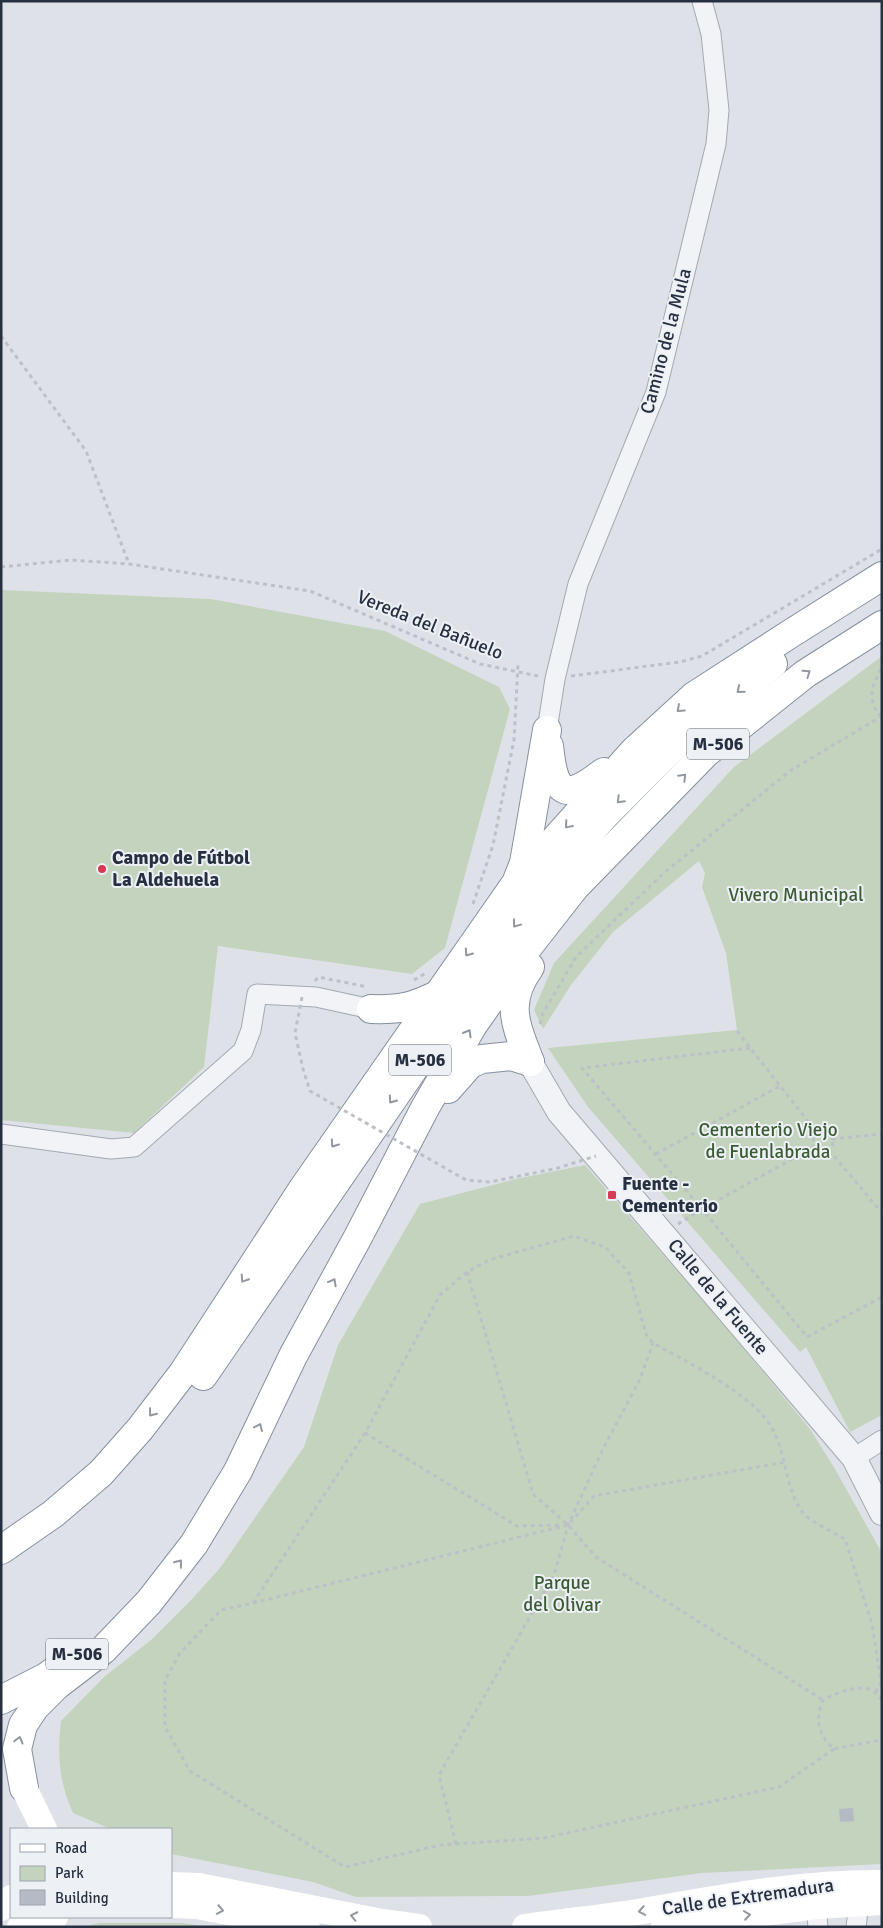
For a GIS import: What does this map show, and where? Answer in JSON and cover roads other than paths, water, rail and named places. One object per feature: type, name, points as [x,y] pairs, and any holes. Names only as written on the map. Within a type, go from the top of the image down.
[{"type":"highway","points":[[371,998],[392,1010],[414,1006],[516,883],[634,751],[694,696],[882,576]]},
{"type":"highway","name":"M-506","points":[[1,1566],[23,1554],[86,1506],[148,1447],[182,1405],[504,940],[555,872],[606,814],[677,743],[766,668],[882,595]]},
{"type":"highway","name":"M-506","points":[[1,1700],[46,1676],[149,1602],[194,1544],[238,1471],[293,1356],[425,1108],[473,1025],[528,947],[575,887],[706,754],[805,674],[882,624]]},
{"type":"highway","points":[[547,730],[552,766],[556,779],[565,789],[572,790],[583,786],[634,751]]},
{"type":"highway","points":[[516,883],[524,863],[547,730]]},
{"type":"highway","points":[[530,1062],[516,1020],[514,1001],[516,990],[526,972],[552,937],[575,887]]},
{"type":"highway","points":[[1,1550],[53,1514],[101,1473],[140,1429],[183,1373],[304,1187],[392,1061],[435,982]]},
{"type":"highway","points":[[371,998],[388,1024],[393,1038],[392,1061]]},
{"type":"highway","points":[[411,1137],[460,1073],[470,1064],[482,1059],[511,1056],[530,1062]]},
{"type":"highway","points":[[13,1782],[16,1749],[23,1725],[35,1707],[56,1686],[103,1650],[149,1602]]},
{"type":"main road","points":[[13,1782],[29,1828]]},
{"type":"main road","points":[[13,1782],[43,1828]]},
{"type":"main road","name":"Calle de Extremadura","points":[[525,1927],[629,1913],[731,1896],[830,1884],[882,1883]]},
{"type":"main road","points":[[172,1885],[199,1886],[382,1922],[419,1927]]},
{"type":"main road","points":[[1,1910],[10,1899]]},
{"type":"main road","points":[[172,1905],[197,1906],[307,1927]]},
{"type":"main road","name":"Calle de Extremadura","points":[[664,1927],[865,1911]]},
{"type":"main road","points":[[20,1927],[52,1918]]},
{"type":"street","name":"Camino de la Mula","points":[[547,730],[555,679],[578,584],[656,392],[716,144],[718,102],[711,34],[702,1]]},
{"type":"street","points":[[1,1134],[111,1149],[134,1147],[243,1051],[251,1030],[256,994],[308,991],[316,997],[371,998]]},
{"type":"street","name":"Calle de la Fuente","points":[[530,1062],[559,1112],[854,1458],[882,1513]]},
{"type":"street","points":[[854,1458],[882,1440]]},
{"type":"place","name":"Campo de Fútbol La Aldehuela","points":[[102,869]]},
{"type":"place","name":"Fuente - Cementerio","points":[[612,1195]]},
{"type":"park label","name":"Vivero Municipal","points":[[796,895]]},
{"type":"park label","name":"Cementerio Viejo de Fuenlabrada","points":[[768,1141]]},
{"type":"park label","name":"Parque del Olivar","points":[[562,1594]]}]
